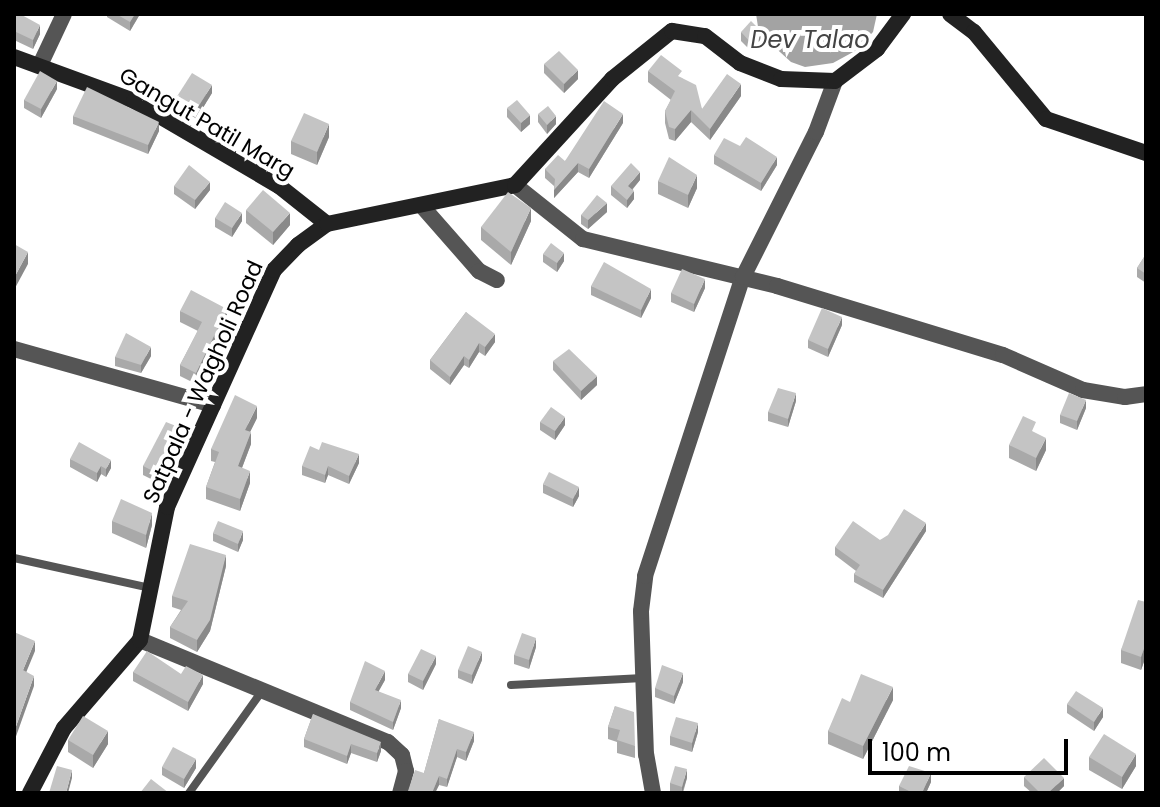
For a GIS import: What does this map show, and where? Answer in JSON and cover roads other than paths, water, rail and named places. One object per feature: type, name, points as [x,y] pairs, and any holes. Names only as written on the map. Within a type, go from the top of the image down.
[{"type":"main road","points":[[515,185],[612,79],[672,31],[705,36],[740,63],[781,79],[835,81],[877,49],[903,14]]},
{"type":"main road","points":[[950,14],[974,32],[1046,119],[1146,153]]},
{"type":"main road","name":"Gangut Patil Marg","points":[[14,57],[134,101],[279,186],[327,224]]},
{"type":"main road","name":"Satpala - Wagholi Road","points":[[30,793],[64,728],[140,640],[167,507],[274,270],[327,224],[515,185]]},
{"type":"street","points":[[40,65],[64,14]]},
{"type":"street","points":[[653,793],[643,678],[645,576],[743,277],[816,132],[835,81]]},
{"type":"street","points":[[515,185],[583,239],[743,277],[1003,355],[1083,390],[1125,397],[1146,394]]},
{"type":"street","points":[[421,205],[479,271],[497,280]]},
{"type":"street","points":[[14,349],[213,405]]},
{"type":"street","points":[[140,640],[388,742],[402,755],[406,771],[400,793]]},
{"type":"lane","points":[[14,558],[150,588]]},
{"type":"lane","points":[[511,685],[643,678]]},
{"type":"lane","points":[[189,793],[263,690]]},
{"type":"water","name":"Dev Talao","points":[[756,14],[877,14],[873,32],[855,51],[833,63],[805,67],[791,62],[759,33]]}]
